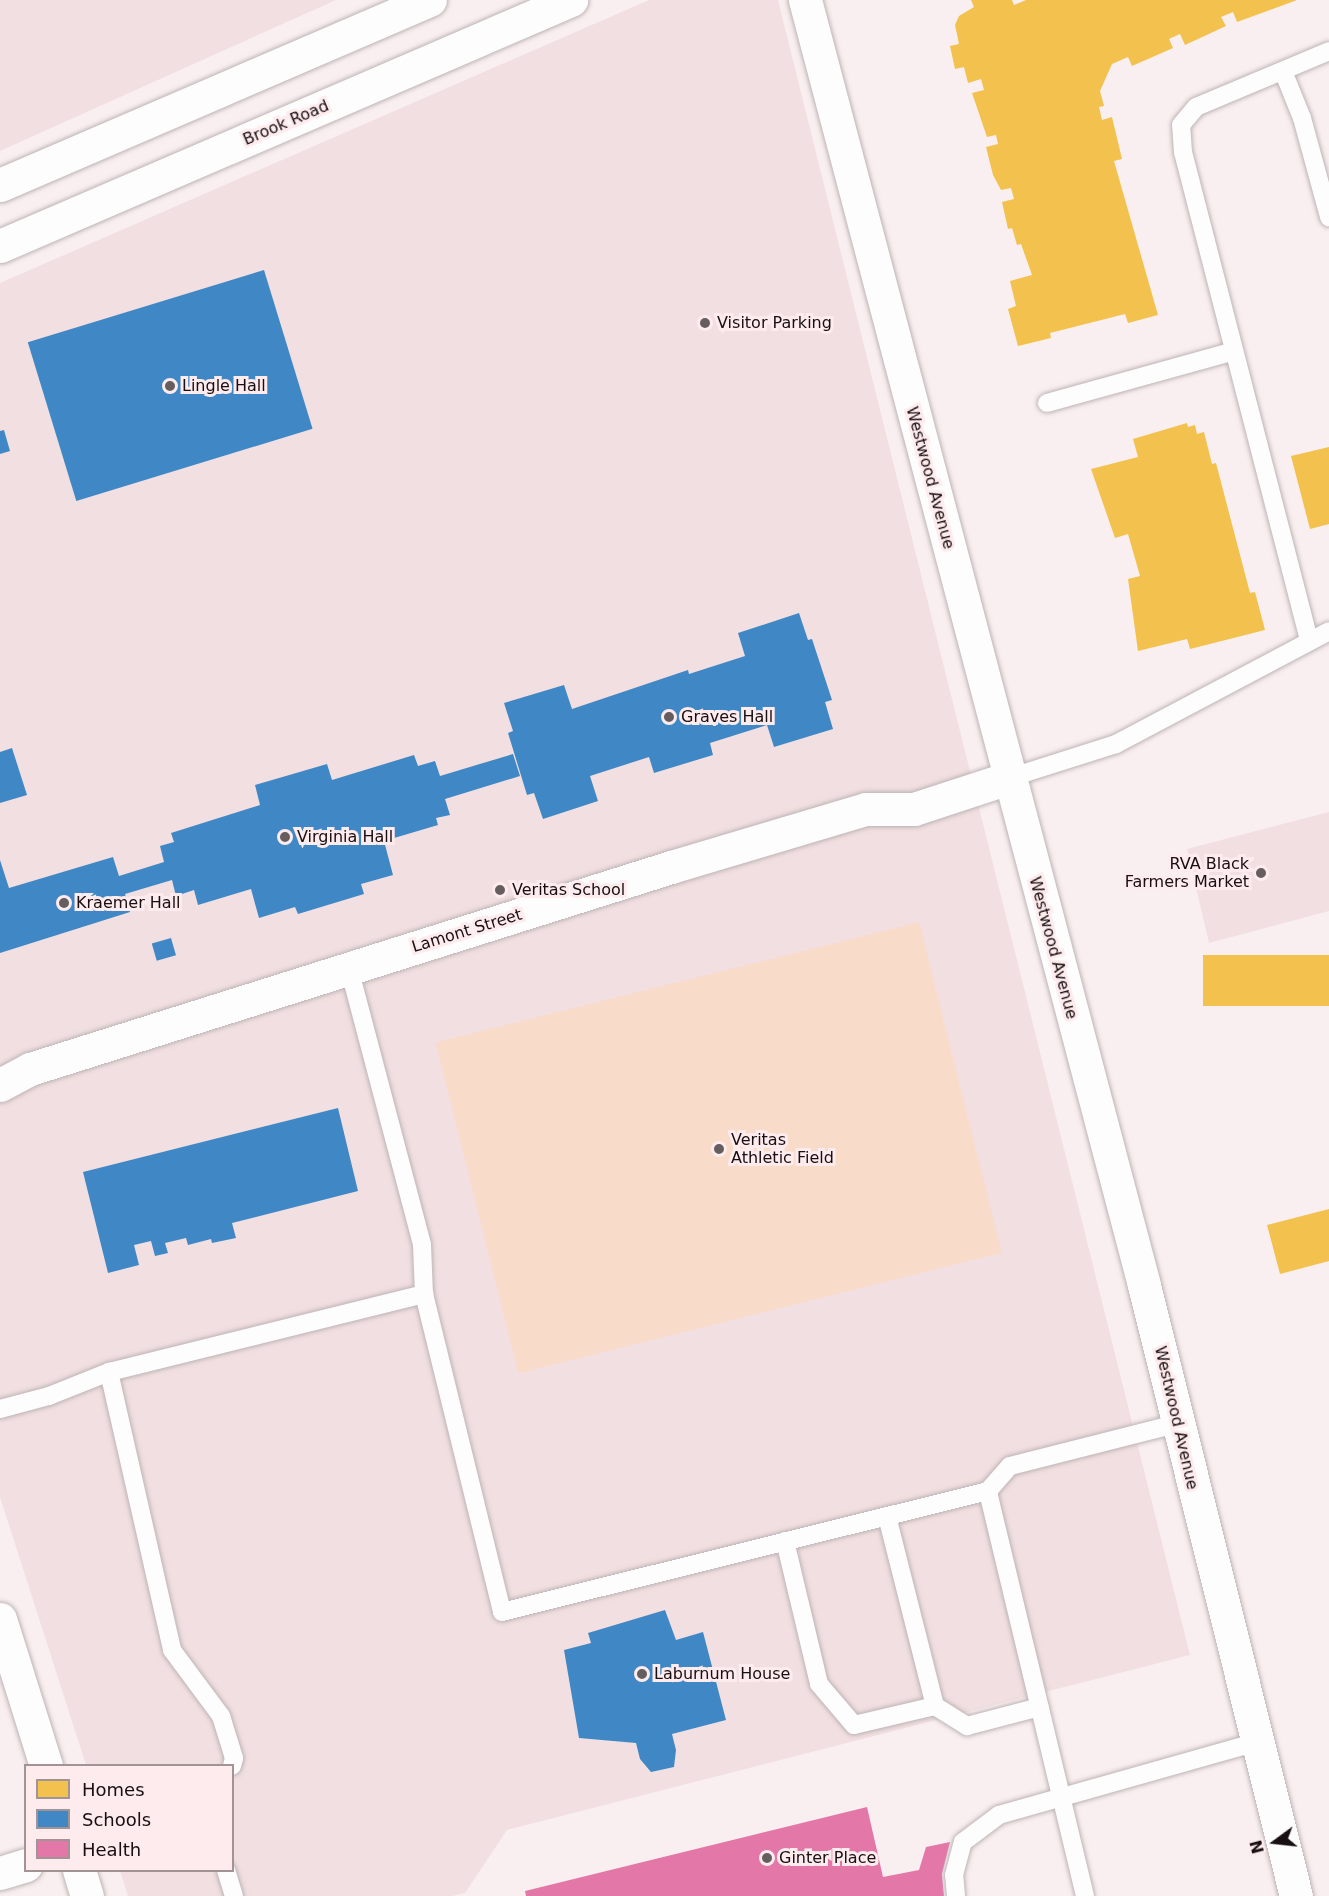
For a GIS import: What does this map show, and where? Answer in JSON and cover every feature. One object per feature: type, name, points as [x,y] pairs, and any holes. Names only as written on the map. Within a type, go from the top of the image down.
[{"type":"street","points":[[0,185],[430,0]]},
{"type":"street","name":"Brook Road","points":[[0,246],[571,0]]},
{"type":"street","name":"Westwood Avenue","points":[[806,0],[1177,1411],[1176,1424],[1296,1896]]},
{"type":"street","name":"Lamont Street","points":[[0,1085],[30,1069],[855,812],[876,808],[914,809],[1009,778]]},
{"type":"street","points":[[0,1619],[45,1764]]},
{"type":"street","points":[[0,1873],[24,1866]]},
{"type":"street","points":[[80,1872],[87,1896]]},
{"type":"lane","points":[[1309,640],[1183,152],[1181,125],[1196,107],[1329,51]]},
{"type":"lane","points":[[1283,71],[1302,118],[1326,192],[1329,217]]},
{"type":"lane","points":[[1047,403],[1234,351]]},
{"type":"lane","points":[[1009,778],[1116,744],[1329,631]]},
{"type":"lane","points":[[349,968],[422,1245],[424,1294],[502,1612],[988,1491],[1010,1466],[1176,1424]]},
{"type":"lane","points":[[0,1409],[49,1396],[109,1372],[424,1294]]},
{"type":"lane","points":[[109,1372],[172,1650],[221,1716],[234,1758],[232,1764]]},
{"type":"lane","points":[[988,1491],[1085,1896]]},
{"type":"lane","points":[[887,1516],[935,1706],[967,1726],[1040,1707]]},
{"type":"lane","points":[[785,1541],[819,1684],[854,1725],[935,1706]]},
{"type":"lane","points":[[956,1896],[954,1875],[963,1842],[999,1815],[1257,1742]]},
{"type":"lane","points":[[227,1872],[234,1896]]},
{"type":"shaded area","points":[[0,0],[336,0],[0,151]]},
{"type":"shaded area","name":"Veritas School","points":[[649,0],[778,0],[1190,1655],[507,1830],[465,1893],[452,1896],[128,1896],[120,1872],[234,1872],[234,1764],[86,1764],[0,1497],[0,283]]},
{"type":"shaded area","name":"RVA Black Farmers Market","points":[[1329,812],[1329,911],[1209,943],[1187,849]]},
{"type":"shaded area","name":"Veritas Athletic Field","points":[[919,922],[1001,1253],[518,1373],[436,1042]]},
{"type":"building: Homes","points":[[971,0],[1012,0],[1014,5],[1026,0],[1297,0],[1237,22],[1233,12],[1221,17],[1226,26],[1185,45],[1180,34],[1169,39],[1173,48],[1132,66],[1128,57],[1112,64],[1100,91],[1104,106],[1099,107],[1102,120],[1112,117],[1122,159],[1114,161],[1158,315],[1128,323],[1125,314],[1050,333],[1051,338],[1018,346],[1008,309],[1016,306],[1010,281],[1032,275],[1021,244],[1017,245],[1012,228],[1008,229],[1002,202],[1014,199],[1011,188],[1001,190],[993,175],[986,147],[998,144],[996,135],[987,137],[972,93],[984,90],[981,79],[968,83],[964,67],[955,69],[950,46],[959,44],[955,25],[959,16],[974,7]]},
{"type":"building: Homes","points":[[1187,423],[1188,427],[1195,425],[1197,434],[1204,432],[1212,464],[1216,463],[1250,593],[1255,592],[1265,630],[1190,649],[1187,639],[1138,651],[1128,579],[1140,576],[1128,534],[1115,538],[1091,469],[1138,457],[1133,439]]},
{"type":"building: Homes","points":[[1329,447],[1329,524],[1310,529],[1291,456]]},
{"type":"building: Homes","points":[[1203,955],[1329,955],[1329,1006],[1203,1006]]},
{"type":"building: Homes","points":[[1329,1209],[1329,1261],[1280,1274],[1267,1225]]},
{"type":"building: Schools","name":"Lingle Hall","points":[[264,270],[313,429],[76,501],[28,342]]},
{"type":"building: Schools","points":[[4,430],[10,451],[0,454],[0,431]]},
{"type":"building: Schools","name":"Graves Hall","points":[[799,613],[808,640],[812,639],[832,700],[825,702],[833,729],[774,747],[767,725],[710,743],[713,755],[654,773],[649,757],[590,776],[598,801],[543,819],[534,793],[527,795],[508,733],[513,731],[504,703],[564,685],[572,709],[688,670],[689,674],[745,656],[738,633]]},
{"type":"building: Schools","points":[[12,748],[27,795],[0,803],[0,752]]},
{"type":"building: Schools","name":"Virginia Hall","points":[[513,754],[520,776],[445,799],[450,815],[436,818],[438,825],[384,841],[393,875],[361,884],[364,894],[298,914],[295,907],[259,918],[251,889],[198,905],[194,890],[176,896],[172,880],[125,894],[130,912],[0,953],[0,860],[9,888],[113,857],[119,876],[164,862],[160,846],[174,842],[171,833],[260,805],[255,785],[327,764],[332,780],[414,755],[418,766],[435,761],[440,776]]},
{"type":"building: Schools","points":[[171,938],[176,955],[157,961],[152,944]]},
{"type":"building: Schools","points":[[338,1108],[358,1191],[232,1223],[236,1238],[212,1243],[211,1239],[188,1245],[186,1238],[165,1243],[168,1253],[155,1256],[151,1241],[134,1245],[139,1265],[108,1273],[83,1172]]},
{"type":"building: Schools","name":"Laburnum House","points":[[665,1610],[676,1640],[703,1632],[726,1720],[672,1734],[676,1750],[674,1767],[651,1772],[640,1759],[636,1743],[579,1738],[564,1650],[591,1643],[588,1633]]},
{"type":"building: Health","name":"Ginter Place","points":[[867,1807],[883,1877],[919,1870],[926,1847],[950,1842],[942,1874],[944,1896],[526,1896],[525,1891]]},
{"type":"place","name":"Visitor Parking","points":[[705,323]]},
{"type":"place","name":"Lingle Hall","points":[[170,386]]},
{"type":"place","name":"Graves Hall","points":[[669,717]]},
{"type":"place","name":"Virginia Hall","points":[[285,837]]},
{"type":"place","name":"RVA Black Farmers Market","points":[[1261,873]]},
{"type":"place","name":"Veritas School","points":[[500,890]]},
{"type":"place","name":"Kraemer Hall","points":[[64,903]]},
{"type":"place","name":"Veritas Athletic Field","points":[[719,1149]]},
{"type":"place","name":"Laburnum House","points":[[642,1674]]},
{"type":"place","name":"Ginter Place","points":[[767,1858]]}]
